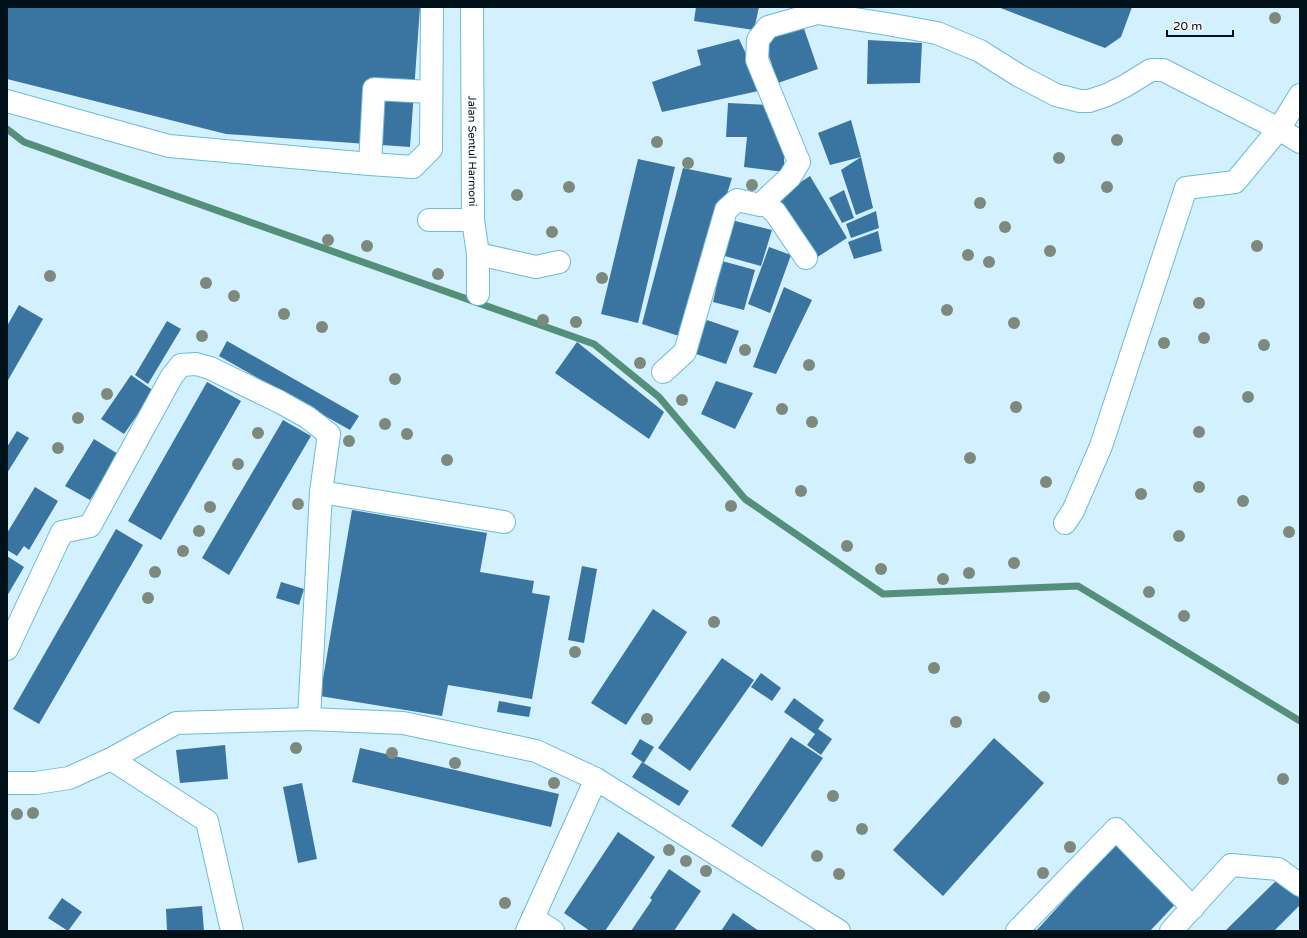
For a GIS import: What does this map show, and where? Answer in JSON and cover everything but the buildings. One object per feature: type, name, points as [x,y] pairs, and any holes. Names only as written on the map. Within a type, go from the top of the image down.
[{"type":"street","points":[[7,101],[169,146],[413,167],[431,149],[430,92],[432,7]]},
{"type":"street","name":"Jalan Sentul Harmoni","points":[[472,7],[473,220],[478,254],[478,294]]},
{"type":"street","points":[[663,372],[685,352],[726,210],[737,200],[760,205],[790,177],[799,162],[757,60],[758,40],[768,27],[816,13],[937,33],[980,51],[1018,75],[1056,95],[1080,101],[1089,101],[1107,95],[1151,70],[1163,70],[1279,128],[1300,142]]},
{"type":"street","points":[[370,164],[374,88],[430,92]]},
{"type":"street","points":[[1065,523],[1073,511],[1101,446],[1186,188],[1235,182],[1279,128],[1300,95]]},
{"type":"street","points":[[763,202],[775,212],[806,258]]},
{"type":"street","points":[[429,220],[473,220]]},
{"type":"street","points":[[478,254],[536,267],[559,262]]},
{"type":"street","points":[[7,649],[62,532],[90,526],[172,376],[181,365],[196,364],[210,368],[287,406],[306,417],[329,434],[321,492],[309,719]]},
{"type":"street","points":[[321,492],[504,522]]},
{"type":"street","points":[[7,783],[36,783],[69,778],[111,759],[176,723],[309,719],[403,722],[536,751],[596,779],[839,931]]},
{"type":"street","points":[[111,759],[207,821],[232,931]]},
{"type":"street","points":[[553,931],[530,924],[596,779]]},
{"type":"street","points":[[1017,931],[1116,829],[1193,908]]},
{"type":"street","points":[[1171,931],[1231,865],[1278,869],[1300,885]]},
{"type":"waterway","points":[[7,129],[24,142],[594,344],[659,397],[745,499],[883,594],[1078,586],[1300,721]]}]
